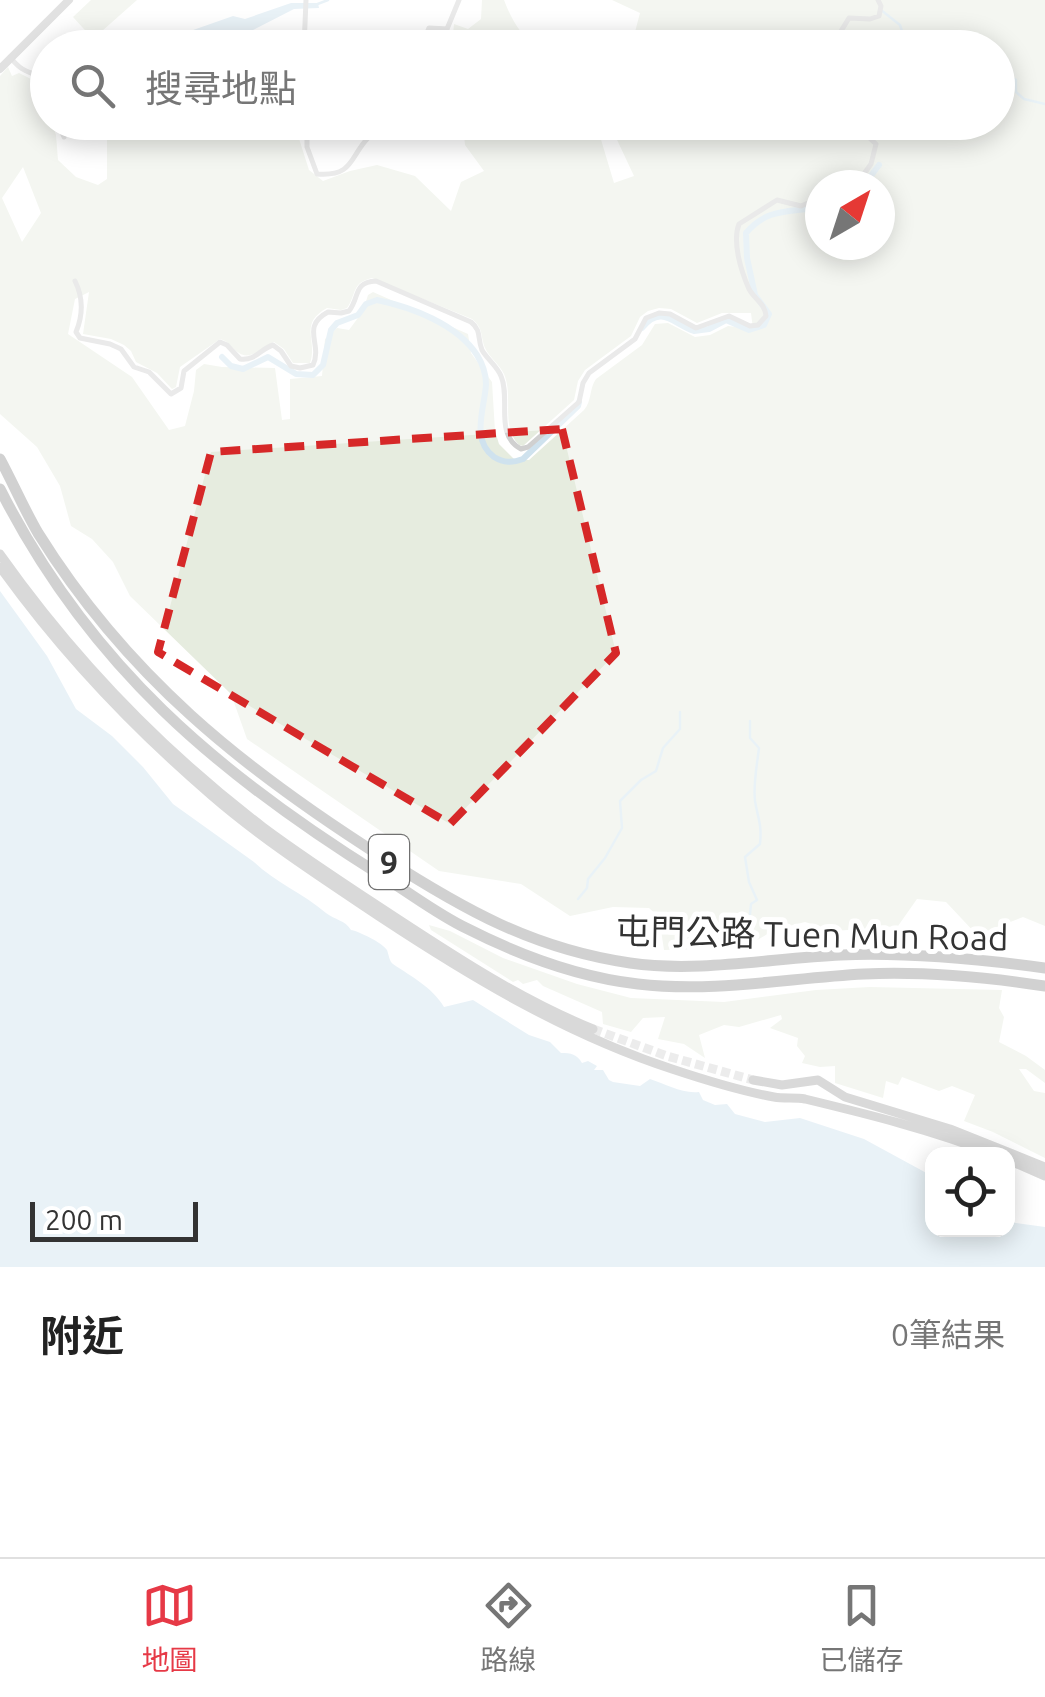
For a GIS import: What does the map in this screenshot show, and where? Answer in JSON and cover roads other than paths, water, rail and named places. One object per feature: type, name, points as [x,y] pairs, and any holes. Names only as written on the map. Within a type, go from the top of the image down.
[{"type":"highway","name":"屯門公路 Tuen Mun Road","points":[[0,459],[36,529],[66,576],[114,637],[202,726],[249,766],[346,834],[472,912],[513,932],[586,956],[674,966],[844,955],[935,956],[1045,968]]},
{"type":"highway","name":"屯門公路 Tuen Mun Road","points":[[0,489],[51,579],[146,696],[241,780],[466,929],[545,962],[636,984],[688,988],[864,974],[936,974],[1045,986]]},
{"type":"main road","points":[[38,30],[69,0]]},
{"type":"main road","points":[[0,69],[30,38]]},
{"type":"main road","points":[[0,554],[82,659],[168,745],[264,827],[419,938],[593,1030]]},
{"type":"main road","points":[[0,567],[54,638],[116,707],[213,798],[303,865],[503,994],[584,1034],[670,1069],[776,1098],[807,1099],[973,1147]]},
{"type":"main road","points":[[753,1080],[769,1085],[818,1080],[845,1097],[964,1134],[1045,1167]]},
{"type":"main road","points":[[807,1099],[804,1092],[810,1081]]},
{"type":"main road","points":[[819,1103],[827,1097],[827,1087]]},
{"type":"main road","points":[[1015,1163],[1045,1176]]},
{"type":"street","points":[[305,30],[306,0]]},
{"type":"street","points":[[426,30],[447,28],[458,0]]},
{"type":"street","points":[[842,30],[850,18],[880,16],[878,0]]},
{"type":"street","points":[[10,58],[22,71],[30,73]]},
{"type":"street","points":[[307,140],[317,174],[323,175],[350,166],[366,140]]},
{"type":"street","points":[[867,170],[876,144],[872,140]]},
{"type":"street","points":[[75,281],[81,300],[82,316],[76,332],[80,338],[121,349],[134,367],[149,372],[172,394],[181,388],[184,371],[220,342],[227,344],[240,359],[258,356],[272,345],[291,366],[312,365],[316,358],[312,331],[318,318],[328,312],[348,312],[361,286],[376,281],[477,328],[482,349],[502,380],[509,440],[520,450],[577,404],[589,373],[635,339],[650,315],[670,314],[696,328],[727,316],[750,326],[758,325],[766,316],[766,308],[748,286],[737,247],[737,229],[773,201],[805,204]]},
{"type":"water","points":[[291,3],[318,3],[319,8],[294,9],[253,30],[193,30],[233,16],[245,19]]},
{"type":"water","points":[[0,591],[47,656],[76,709],[112,736],[173,804],[351,930],[381,944],[392,963],[428,988],[444,1007],[473,1000],[529,1035],[550,1042],[561,1053],[597,1066],[594,1070],[603,1070],[613,1082],[640,1086],[650,1079],[699,1092],[703,1100],[727,1104],[735,1114],[765,1122],[800,1118],[864,1139],[925,1172],[925,1237],[1015,1237],[1015,1223],[1045,1227],[1045,1267],[0,1267]]},
{"type":"waterway","points":[[315,5],[328,0]]},
{"type":"waterway","points":[[881,10],[902,30]]},
{"type":"waterway","points":[[1015,80],[1016,92],[1024,99],[1045,104]]},
{"type":"waterway","points":[[875,170],[879,165]]},
{"type":"waterway","points":[[642,328],[655,317],[668,318],[694,331],[726,320],[749,330],[764,325],[769,314],[755,295],[746,233],[771,215],[805,209]]},
{"type":"waterway","points":[[222,357],[231,366],[243,369],[268,357],[296,374],[313,375],[323,365],[331,330],[377,300],[432,318],[458,334],[477,355],[486,384],[482,442],[494,457],[508,462],[523,459],[579,402]]},
{"type":"waterway","points":[[578,899],[622,828],[620,801],[656,771],[663,748],[680,729],[680,712]]},
{"type":"waterway","points":[[749,945],[751,904],[757,900],[745,857],[760,844],[755,795],[759,748],[750,738],[750,721]]},
{"type":"tunnel","points":[[593,1029],[667,1056],[753,1080]]}]
